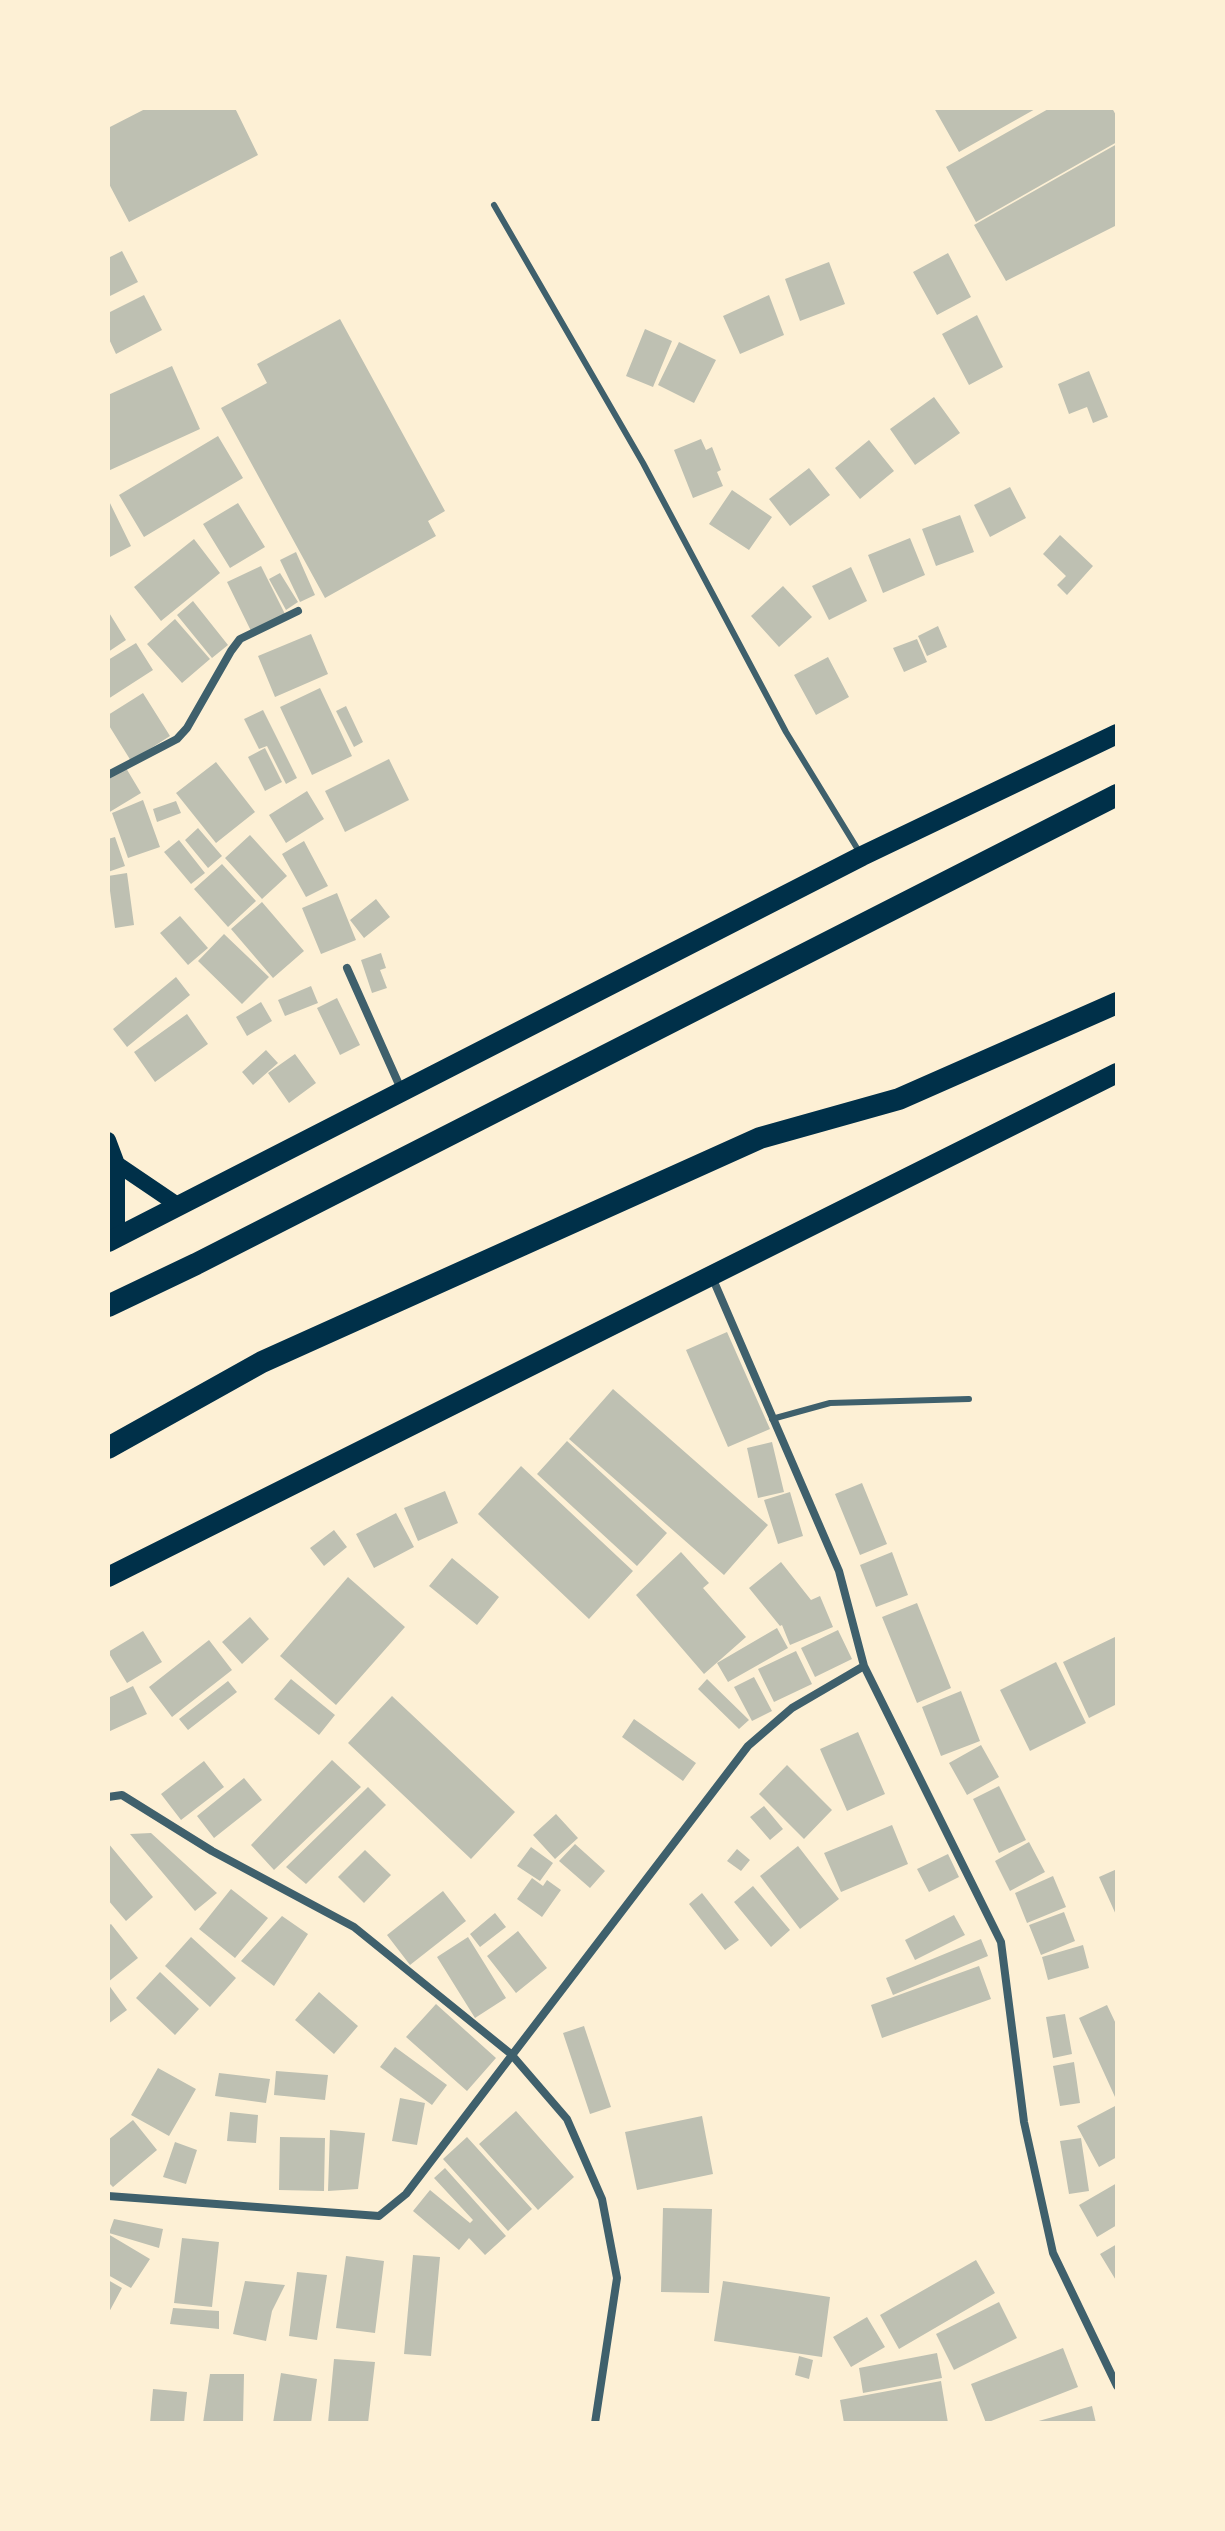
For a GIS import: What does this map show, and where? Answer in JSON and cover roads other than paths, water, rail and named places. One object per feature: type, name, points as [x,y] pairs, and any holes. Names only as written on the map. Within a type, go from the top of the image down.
[{"type":"highway","points":[[108,1306],[1117,795]]},
{"type":"highway","points":[[108,1448],[262,1362],[760,1138],[899,1099],[1117,1003]]},
{"type":"main road","points":[[112,1240],[862,856],[1117,734]]},
{"type":"main road","points":[[108,1577],[1117,1073]]},
{"type":"main road","points":[[108,1140],[117,1164],[112,1240]]},
{"type":"main road","points":[[117,1164],[179,1206]]},
{"type":"street","points":[[108,775],[177,739],[187,728],[240,639],[298,611]]},
{"type":"street","points":[[347,968],[403,1093]]},
{"type":"street","points":[[711,1276],[839,1571],[864,1666],[1001,1942],[1024,2122],[1053,2253],[1117,2386]]},
{"type":"street","points":[[108,2196],[379,2216],[406,2194],[748,1746],[792,1708],[864,1666]]},
{"type":"street","points":[[108,1797],[122,1795],[212,1851],[354,1927],[511,2054],[567,2119],[602,2199],[617,2278],[595,2423]]},
{"type":"lane","points":[[494,205],[643,463],[786,732],[862,856]]},
{"type":"lane","points":[[772,1419],[830,1403],[969,1399]]}]
